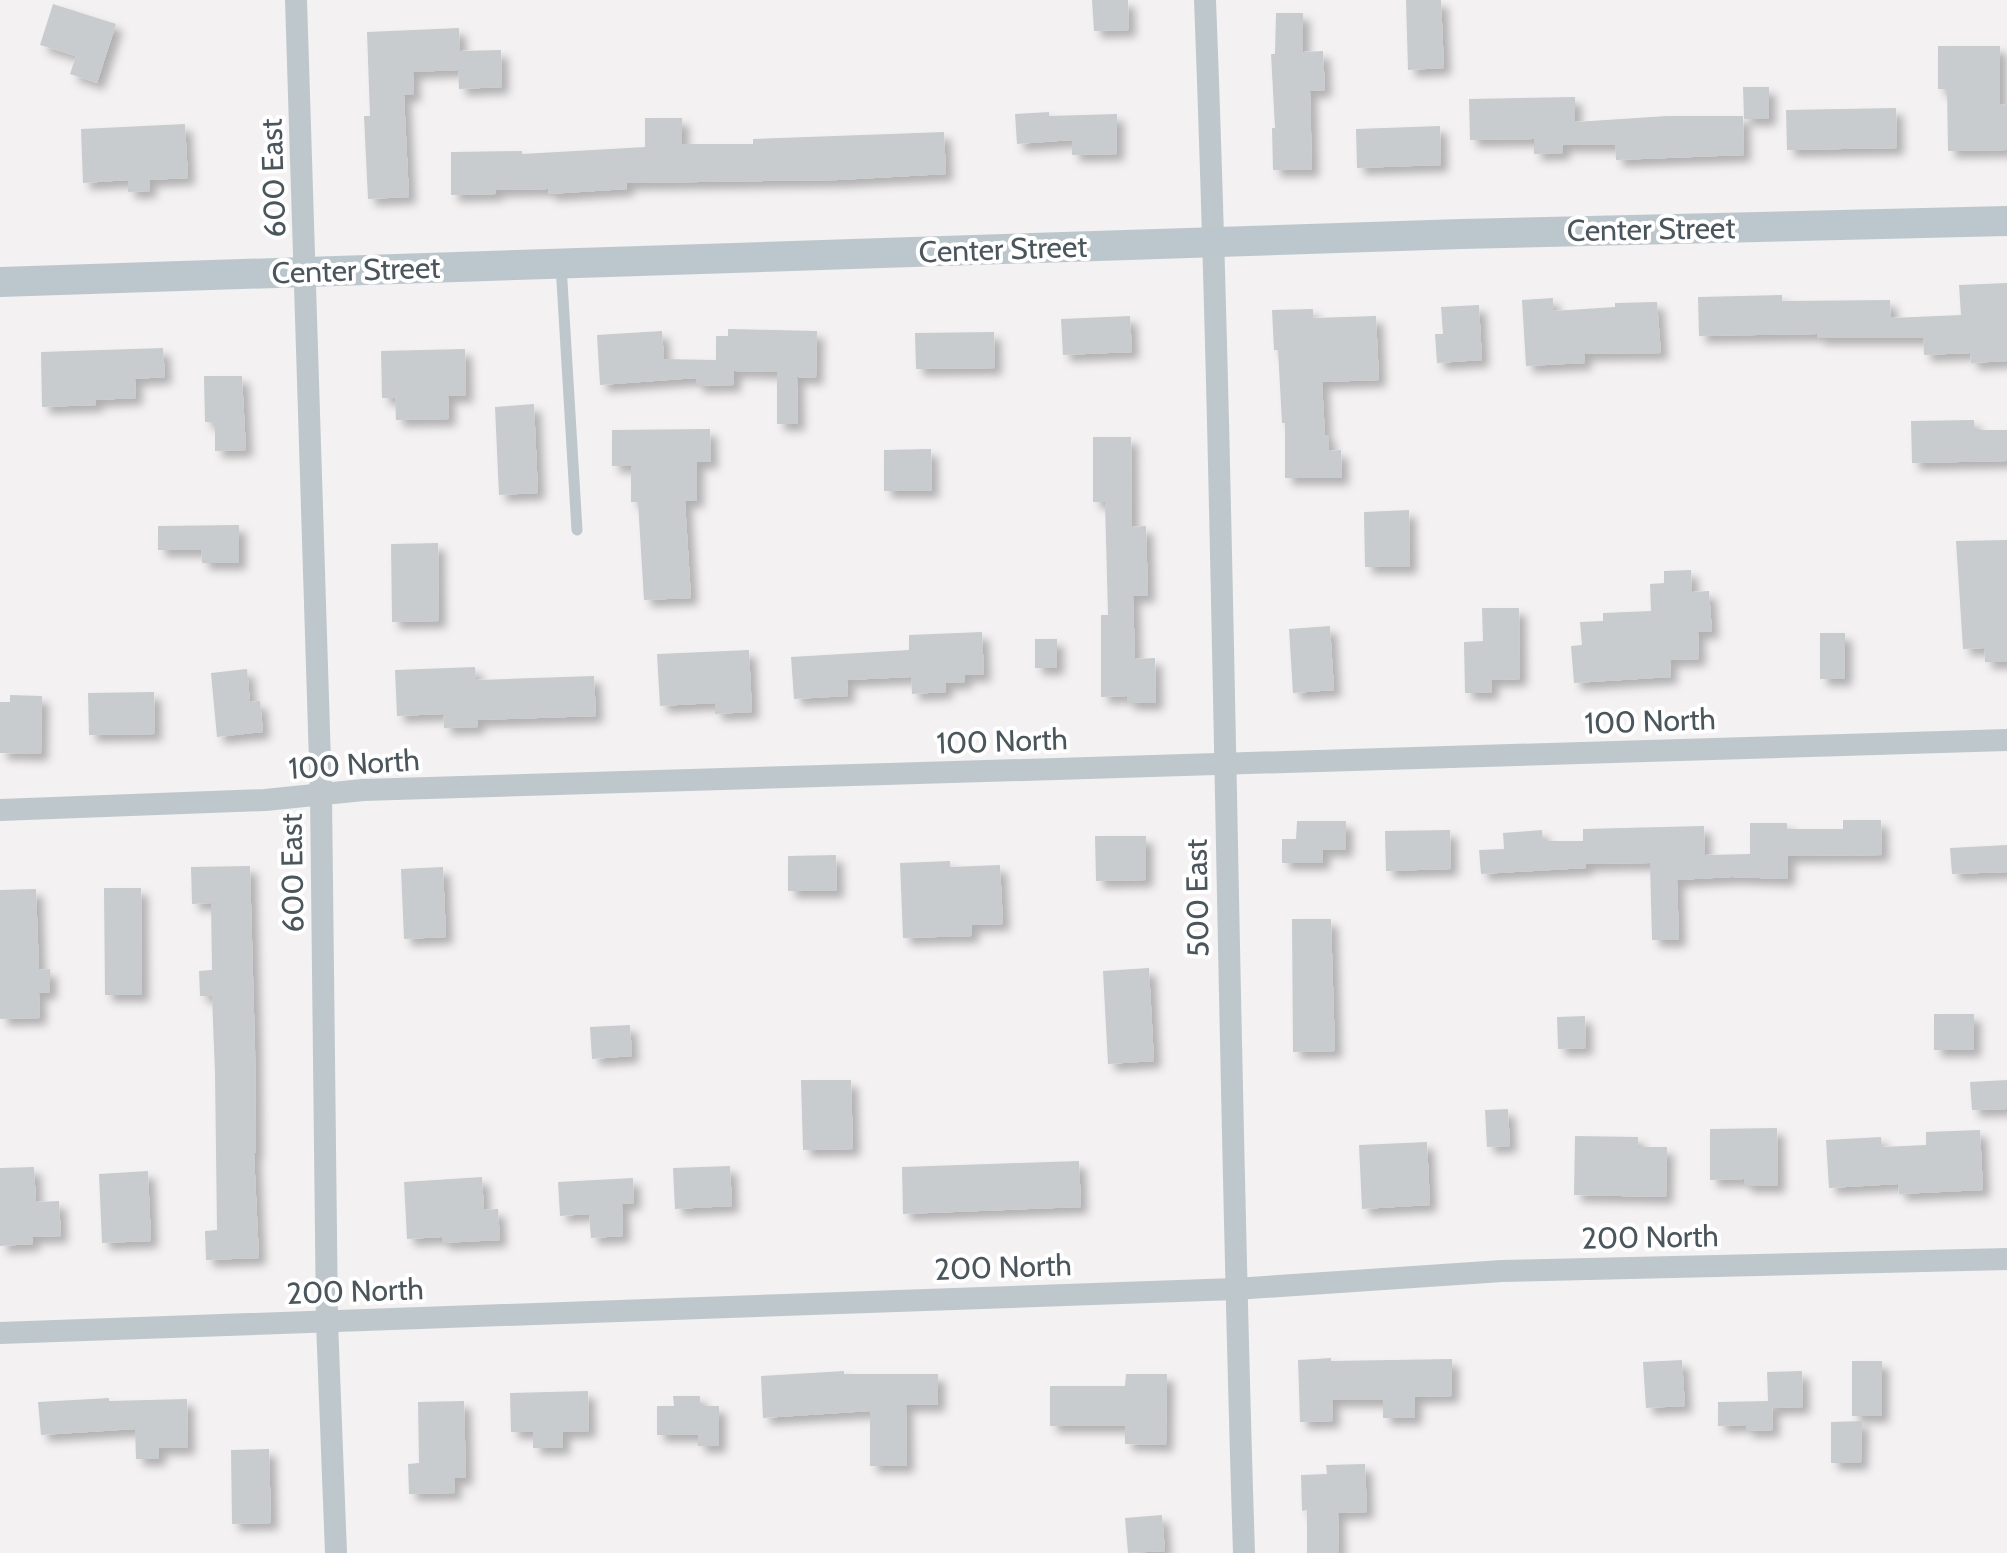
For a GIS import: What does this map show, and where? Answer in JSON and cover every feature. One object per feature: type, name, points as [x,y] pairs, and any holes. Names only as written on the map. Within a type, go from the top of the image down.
[{"type":"street","name":"600 East","points":[[296,0],[321,794],[327,1322],[336,1553]]},
{"type":"street","name":"500 East","points":[[1205,0],[1214,242],[1235,1289],[1244,1553]]},
{"type":"street","name":"Center Street","points":[[0,282],[1214,242],[2007,221]]},
{"type":"street","name":"100 North","points":[[0,810],[265,800],[363,790],[2007,740]]},
{"type":"street","name":"200 North","points":[[0,1333],[1235,1289],[1502,1271],[2007,1259]]},
{"type":"lane","points":[[561,264],[577,530]]},
{"type":"building","points":[[1092,0],[1128,0],[1129,30],[1094,31]]},
{"type":"building","points":[[1406,0],[1441,0],[1444,68],[1408,70]]},
{"type":"building","points":[[53,4],[116,24],[97,83],[70,74],[76,56],[40,45]]},
{"type":"building","points":[[1276,13],[1303,13],[1303,52],[1323,51],[1325,90],[1310,91],[1312,170],[1273,170],[1272,128],[1275,128],[1271,54],[1275,54]]},
{"type":"building","points":[[459,28],[460,51],[501,50],[502,87],[459,89],[458,70],[413,72],[414,95],[404,95],[409,197],[368,199],[364,116],[370,116],[367,32]]},
{"type":"building","points":[[1938,46],[2000,46],[2000,105],[2007,104],[2007,150],[1948,151],[1947,89],[1938,89]]},
{"type":"building","points":[[1743,87],[1769,87],[1769,119],[1744,119]]},
{"type":"building","points":[[1575,97],[1575,122],[1667,116],[1743,116],[1744,155],[1616,160],[1615,145],[1563,145],[1563,153],[1534,154],[1534,139],[1470,140],[1469,99]]},
{"type":"building","points":[[1896,108],[1897,148],[1787,150],[1786,110]]},
{"type":"building","points":[[1049,112],[1049,116],[1117,114],[1117,154],[1072,155],[1072,140],[1017,144],[1015,114]]},
{"type":"building","points":[[645,118],[682,118],[682,144],[753,144],[753,139],[944,132],[946,174],[839,180],[627,183],[627,189],[549,194],[548,189],[496,190],[496,194],[451,195],[451,152],[522,151],[522,154],[645,147]]},
{"type":"building","points":[[185,124],[188,178],[149,180],[150,191],[128,192],[128,180],[83,183],[81,129]]},
{"type":"building","points":[[1440,126],[1441,165],[1357,168],[1356,129]]},
{"type":"building","points":[[2007,283],[2007,361],[1971,363],[1970,353],[1924,355],[1923,338],[1817,338],[1817,334],[1699,336],[1698,297],[1782,295],[1782,301],[1890,300],[1891,318],[1961,315],[1959,285]]},
{"type":"building","points":[[1553,298],[1553,311],[1615,307],[1615,303],[1657,302],[1661,353],[1584,354],[1585,363],[1526,366],[1522,300]]},
{"type":"building","points":[[1479,305],[1482,360],[1437,363],[1435,334],[1443,334],[1441,307]]},
{"type":"building","points":[[1313,309],[1313,318],[1376,316],[1379,380],[1322,382],[1325,435],[1329,435],[1329,451],[1341,450],[1342,478],[1285,478],[1285,423],[1282,423],[1278,350],[1274,350],[1272,310]]},
{"type":"building","points":[[1130,316],[1132,352],[1063,355],[1061,319]]},
{"type":"building","points":[[728,329],[817,331],[816,378],[797,377],[798,424],[777,424],[777,372],[734,371],[734,385],[696,386],[696,378],[600,385],[597,335],[662,331],[664,359],[716,360],[716,336],[728,336]]},
{"type":"building","points":[[994,332],[995,368],[916,369],[915,333]]},
{"type":"building","points":[[163,348],[165,377],[135,379],[136,398],[96,400],[96,405],[42,407],[41,352]]},
{"type":"building","points":[[465,349],[466,396],[448,396],[449,419],[396,420],[395,398],[382,398],[381,351]]},
{"type":"building","points":[[204,376],[242,376],[246,450],[215,451],[215,423],[205,422]]},
{"type":"building","points":[[534,404],[538,493],[499,495],[495,407]]},
{"type":"building","points":[[1974,420],[1975,430],[2007,430],[2007,461],[1912,463],[1911,421]]},
{"type":"building","points":[[710,429],[711,462],[697,462],[697,501],[685,501],[691,598],[644,600],[638,502],[631,502],[631,466],[612,466],[612,430]]},
{"type":"building","points":[[1093,437],[1131,437],[1132,527],[1146,526],[1148,596],[1133,596],[1135,659],[1155,658],[1156,703],[1127,703],[1127,696],[1101,697],[1101,615],[1108,615],[1105,502],[1093,502]]},
{"type":"building","points":[[931,449],[932,491],[884,491],[884,450]]},
{"type":"building","points":[[1409,510],[1410,567],[1365,567],[1364,512]]},
{"type":"building","points":[[239,525],[239,563],[202,563],[201,550],[158,550],[158,526]]},
{"type":"building","points":[[2007,540],[2007,662],[1985,662],[1984,648],[1963,649],[1956,541]]},
{"type":"building","points":[[438,543],[439,621],[392,622],[391,544]]},
{"type":"building","points":[[1691,570],[1692,592],[1709,591],[1712,632],[1698,632],[1699,659],[1670,660],[1671,677],[1574,683],[1571,646],[1582,645],[1580,622],[1603,621],[1603,613],[1651,611],[1650,584],[1664,583],[1664,571]]},
{"type":"building","points":[[1482,608],[1519,608],[1520,679],[1491,680],[1492,693],[1465,693],[1464,642],[1483,641]]},
{"type":"building","points":[[1330,626],[1334,690],[1293,693],[1289,629]]},
{"type":"building","points":[[982,632],[984,675],[965,675],[965,682],[945,683],[946,692],[912,694],[911,677],[847,680],[848,696],[794,699],[791,657],[909,650],[909,635]]},
{"type":"building","points":[[1820,633],[1845,633],[1845,679],[1820,679]]},
{"type":"building","points":[[1035,639],[1057,639],[1057,668],[1035,668]]},
{"type":"building","points":[[749,650],[752,712],[715,714],[715,703],[660,706],[657,654]]},
{"type":"building","points":[[475,667],[476,680],[594,676],[596,716],[477,720],[478,727],[444,728],[443,714],[397,716],[395,670]]},
{"type":"building","points":[[247,669],[250,702],[260,701],[263,732],[217,737],[211,673]]},
{"type":"building","points":[[154,692],[155,734],[89,735],[88,693]]},
{"type":"building","points":[[10,695],[42,696],[41,754],[0,753],[0,702],[10,702]]},
{"type":"building","points":[[1843,820],[1881,820],[1882,855],[1788,856],[1788,879],[1732,877],[1677,880],[1679,940],[1652,940],[1650,863],[1586,864],[1586,868],[1481,874],[1479,850],[1504,849],[1503,833],[1542,830],[1543,841],[1583,841],[1583,829],[1704,826],[1705,855],[1750,854],[1750,823],[1787,823],[1787,829],[1843,829]]},
{"type":"building","points":[[1297,821],[1346,821],[1346,850],[1323,850],[1323,863],[1282,863],[1282,839],[1296,839]]},
{"type":"building","points":[[1450,830],[1451,869],[1386,871],[1385,831]]},
{"type":"building","points":[[1095,836],[1146,836],[1146,880],[1096,881]]},
{"type":"building","points":[[2007,845],[2007,872],[1952,874],[1950,848]]},
{"type":"building","points":[[836,855],[837,891],[788,891],[788,856]]},
{"type":"building","points":[[950,861],[950,867],[1000,865],[1003,924],[972,925],[972,936],[903,938],[900,863]]},
{"type":"building","points":[[250,866],[255,1049],[254,1153],[259,1258],[206,1260],[205,1231],[217,1230],[215,1073],[212,996],[200,996],[199,971],[212,970],[211,903],[192,904],[191,867]]},
{"type":"building","points":[[443,867],[446,937],[404,939],[401,869]]},
{"type":"building","points":[[104,888],[141,888],[142,995],[105,995]]},
{"type":"building","points":[[36,889],[39,970],[50,969],[50,992],[39,993],[40,1018],[0,1019],[0,890]]},
{"type":"building","points":[[1292,919],[1331,919],[1335,1051],[1293,1052]]},
{"type":"building","points":[[1149,968],[1154,1061],[1108,1064],[1103,971]]},
{"type":"building","points":[[1934,1014],[1974,1014],[1974,1050],[1934,1050]]},
{"type":"building","points":[[1585,1016],[1586,1048],[1558,1049],[1557,1017]]},
{"type":"building","points":[[630,1025],[632,1056],[592,1059],[590,1027]]},
{"type":"building","points":[[801,1080],[851,1080],[853,1149],[803,1150]]},
{"type":"building","points":[[2007,1080],[2007,1109],[1972,1110],[1970,1082]]},
{"type":"building","points":[[1508,1109],[1510,1146],[1487,1147],[1485,1110]]},
{"type":"building","points":[[1777,1128],[1778,1186],[1744,1186],[1744,1179],[1710,1180],[1710,1129]]},
{"type":"building","points":[[1980,1130],[1983,1190],[1899,1194],[1898,1184],[1829,1188],[1826,1140],[1881,1137],[1882,1147],[1926,1145],[1926,1132]]},
{"type":"building","points":[[1575,1136],[1638,1137],[1638,1147],[1667,1147],[1666,1197],[1574,1195]]},
{"type":"building","points":[[1427,1142],[1430,1205],[1362,1209],[1359,1145]]},
{"type":"building","points":[[1079,1161],[1081,1207],[903,1214],[902,1167]]},
{"type":"building","points":[[730,1166],[732,1206],[675,1209],[673,1168]]},
{"type":"building","points":[[34,1167],[36,1202],[59,1201],[61,1236],[32,1237],[33,1244],[0,1246],[0,1168]]},
{"type":"building","points":[[148,1171],[151,1241],[102,1243],[99,1174]]},
{"type":"building","points":[[482,1177],[484,1210],[498,1209],[500,1240],[442,1243],[442,1237],[407,1239],[404,1182]]},
{"type":"building","points":[[633,1178],[634,1203],[622,1204],[623,1236],[591,1238],[589,1214],[560,1216],[558,1182]]},
{"type":"building","points":[[1331,1358],[1331,1361],[1452,1359],[1452,1396],[1415,1397],[1415,1418],[1383,1418],[1383,1400],[1332,1400],[1333,1421],[1300,1422],[1298,1360]]},
{"type":"building","points":[[1682,1360],[1685,1406],[1646,1408],[1643,1362]]},
{"type":"building","points":[[1852,1361],[1882,1361],[1882,1416],[1852,1416]]},
{"type":"building","points":[[844,1371],[844,1374],[938,1374],[938,1405],[906,1405],[907,1466],[870,1466],[870,1411],[763,1418],[761,1376]]},
{"type":"building","points":[[1802,1371],[1803,1407],[1772,1408],[1773,1430],[1746,1431],[1746,1425],[1718,1426],[1718,1402],[1768,1401],[1767,1372]]},
{"type":"building","points":[[1126,1374],[1167,1374],[1166,1445],[1125,1444],[1125,1426],[1050,1426],[1050,1386],[1125,1386]]},
{"type":"building","points":[[588,1391],[589,1431],[563,1432],[563,1448],[533,1448],[533,1432],[511,1432],[510,1393]]},
{"type":"building","points":[[673,1396],[700,1396],[700,1406],[719,1406],[719,1446],[698,1446],[698,1435],[657,1435],[657,1406],[674,1406]]},
{"type":"building","points":[[109,1398],[109,1401],[187,1399],[188,1448],[159,1448],[159,1459],[136,1459],[135,1429],[41,1435],[38,1402]]},
{"type":"building","points":[[464,1401],[466,1478],[454,1478],[455,1493],[409,1494],[408,1464],[419,1463],[418,1402]]},
{"type":"building","points":[[1862,1421],[1861,1463],[1831,1463],[1831,1422]]},
{"type":"building","points":[[269,1449],[271,1523],[232,1524],[231,1450]]},
{"type":"building","points":[[1365,1464],[1367,1512],[1338,1513],[1339,1553],[1307,1553],[1307,1510],[1302,1511],[1301,1475],[1327,1474],[1326,1465]]},
{"type":"building","points":[[1162,1515],[1165,1551],[1128,1553],[1125,1518]]}]
